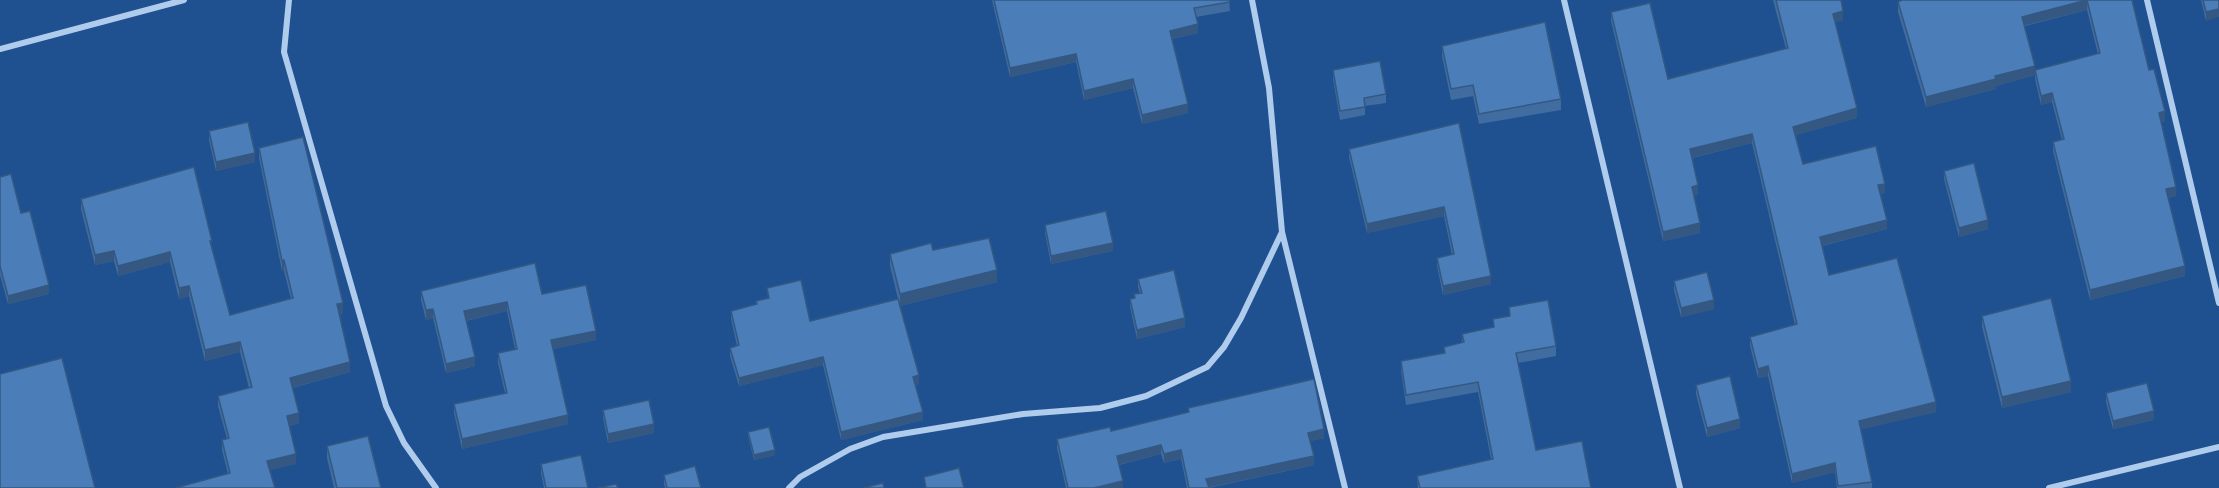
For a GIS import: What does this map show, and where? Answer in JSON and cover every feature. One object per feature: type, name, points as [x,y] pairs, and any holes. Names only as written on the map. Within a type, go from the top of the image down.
[{"type":"street","points":[[0,49],[184,0]]},
{"type":"street","points":[[289,0],[284,52],[383,395],[404,443],[436,488]]},
{"type":"street","points":[[1252,0],[1269,88],[1282,232],[1345,488]]},
{"type":"street","points":[[1564,0],[1680,488]]},
{"type":"street","points":[[2147,0],[2219,303]]},
{"type":"street","points":[[789,488],[800,477],[850,449],[883,437],[1023,414],[1100,408],[1146,396],[1207,367],[1224,347],[1241,318],[1282,232]]},
{"type":"street","points":[[2049,488],[2219,447]]},
{"type":"building","points":[[994,0],[1229,0],[1230,2],[1194,8],[1198,24],[1170,31],[1188,104],[1142,115],[1133,79],[1084,91],[1076,54],[1010,68]]},
{"type":"building","points":[[1776,0],[1841,0],[1843,11],[1833,14],[1857,108],[1793,127],[1803,164],[1876,146],[1885,184],[1878,185],[1887,220],[1820,237],[1829,275],[1897,258],[1936,402],[1859,421],[1872,482],[1838,486],[1835,463],[1792,474],[1768,366],[1758,369],[1750,337],[1797,324],[1752,134],[1690,149],[1698,185],[1692,187],[1700,223],[1663,232],[1611,12],[1650,3],[1668,79],[1788,48]]},
{"type":"building","points":[[1902,0],[2087,0],[2022,17],[2035,66],[1995,76],[1996,79],[1926,97],[1898,2]]},
{"type":"building","points":[[2087,0],[2132,0],[2149,70],[2154,69],[2165,111],[2159,113],[2176,187],[2166,189],[2185,266],[2090,290],[2053,142],[2064,139],[2052,93],[2041,96],[2035,70],[2100,53]]},
{"type":"building","points":[[2203,0],[2219,0],[2219,9],[2206,12]]},
{"type":"building","points":[[1545,22],[1561,99],[1479,114],[1473,85],[1451,89],[1442,46]]},
{"type":"building","points":[[1380,61],[1386,94],[1364,98],[1365,107],[1340,111],[1333,70]]},
{"type":"building","points":[[248,122],[255,153],[216,162],[209,131]]},
{"type":"building","points":[[1459,123],[1491,276],[1443,286],[1437,258],[1454,254],[1444,207],[1367,224],[1349,149]]},
{"type":"building","points":[[303,137],[343,303],[337,304],[350,362],[290,378],[299,413],[287,416],[296,454],[267,461],[275,488],[175,488],[230,473],[222,440],[229,438],[218,396],[252,387],[240,342],[205,350],[189,286],[179,288],[170,252],[118,266],[114,251],[95,255],[81,199],[194,167],[212,241],[210,241],[230,315],[293,298],[284,260],[282,261],[259,148]]},
{"type":"building","points":[[1974,163],[1988,220],[1959,228],[1944,171]]},
{"type":"building","points":[[11,174],[21,213],[30,211],[49,285],[8,296],[0,266],[0,177]]},
{"type":"building","points":[[1106,211],[1113,243],[1051,256],[1045,225]]},
{"type":"building","points":[[989,238],[997,270],[900,294],[890,254],[931,243],[933,250]]},
{"type":"building","points":[[535,263],[542,294],[586,285],[596,331],[551,340],[568,415],[462,439],[454,404],[507,393],[498,353],[517,349],[507,302],[464,311],[475,357],[446,364],[433,309],[426,310],[421,291]]},
{"type":"building","points":[[1174,270],[1185,318],[1137,330],[1130,299],[1135,298],[1134,294],[1142,293],[1138,279]]},
{"type":"building","points":[[1707,272],[1714,300],[1681,308],[1674,281]]},
{"type":"building","points":[[801,280],[810,321],[898,299],[919,375],[913,377],[923,412],[841,432],[823,357],[739,378],[730,348],[739,345],[731,311],[769,298],[767,288]]},
{"type":"building","points":[[2051,298],[2071,381],[2002,397],[1982,316]]},
{"type":"building","points":[[1548,300],[1556,346],[1516,353],[1536,450],[1582,441],[1591,488],[1420,488],[1417,476],[1493,459],[1478,382],[1406,395],[1401,361],[1445,353],[1444,347],[1464,342],[1462,334],[1494,327],[1493,319],[1510,316],[1509,307]]},
{"type":"building","points":[[62,358],[95,488],[0,488],[0,374]]},
{"type":"building","points":[[1730,376],[1740,419],[1707,428],[1696,385]]},
{"type":"building","points":[[1314,379],[1324,429],[1308,433],[1314,456],[1206,479],[1209,488],[1189,488],[1181,450],[1164,454],[1161,445],[1117,456],[1123,481],[1094,488],[1068,488],[1057,439],[1110,427],[1111,431],[1189,412],[1188,408]]},
{"type":"building","points":[[2147,383],[2154,411],[2113,421],[2106,393]]},
{"type":"building","points":[[649,400],[654,424],[608,434],[603,410]]},
{"type":"building","points":[[769,427],[775,450],[754,455],[748,432]]},
{"type":"building","points":[[368,436],[381,488],[337,488],[327,446]]},
{"type":"building","points":[[581,455],[588,488],[546,488],[541,464]]},
{"type":"building","points":[[695,466],[701,488],[667,488],[664,475]]},
{"type":"building","points":[[959,468],[964,488],[926,488],[924,477]]},
{"type":"building","points":[[883,483],[884,488],[863,488]]},
{"type":"building","points":[[616,484],[618,488],[598,488]]}]
